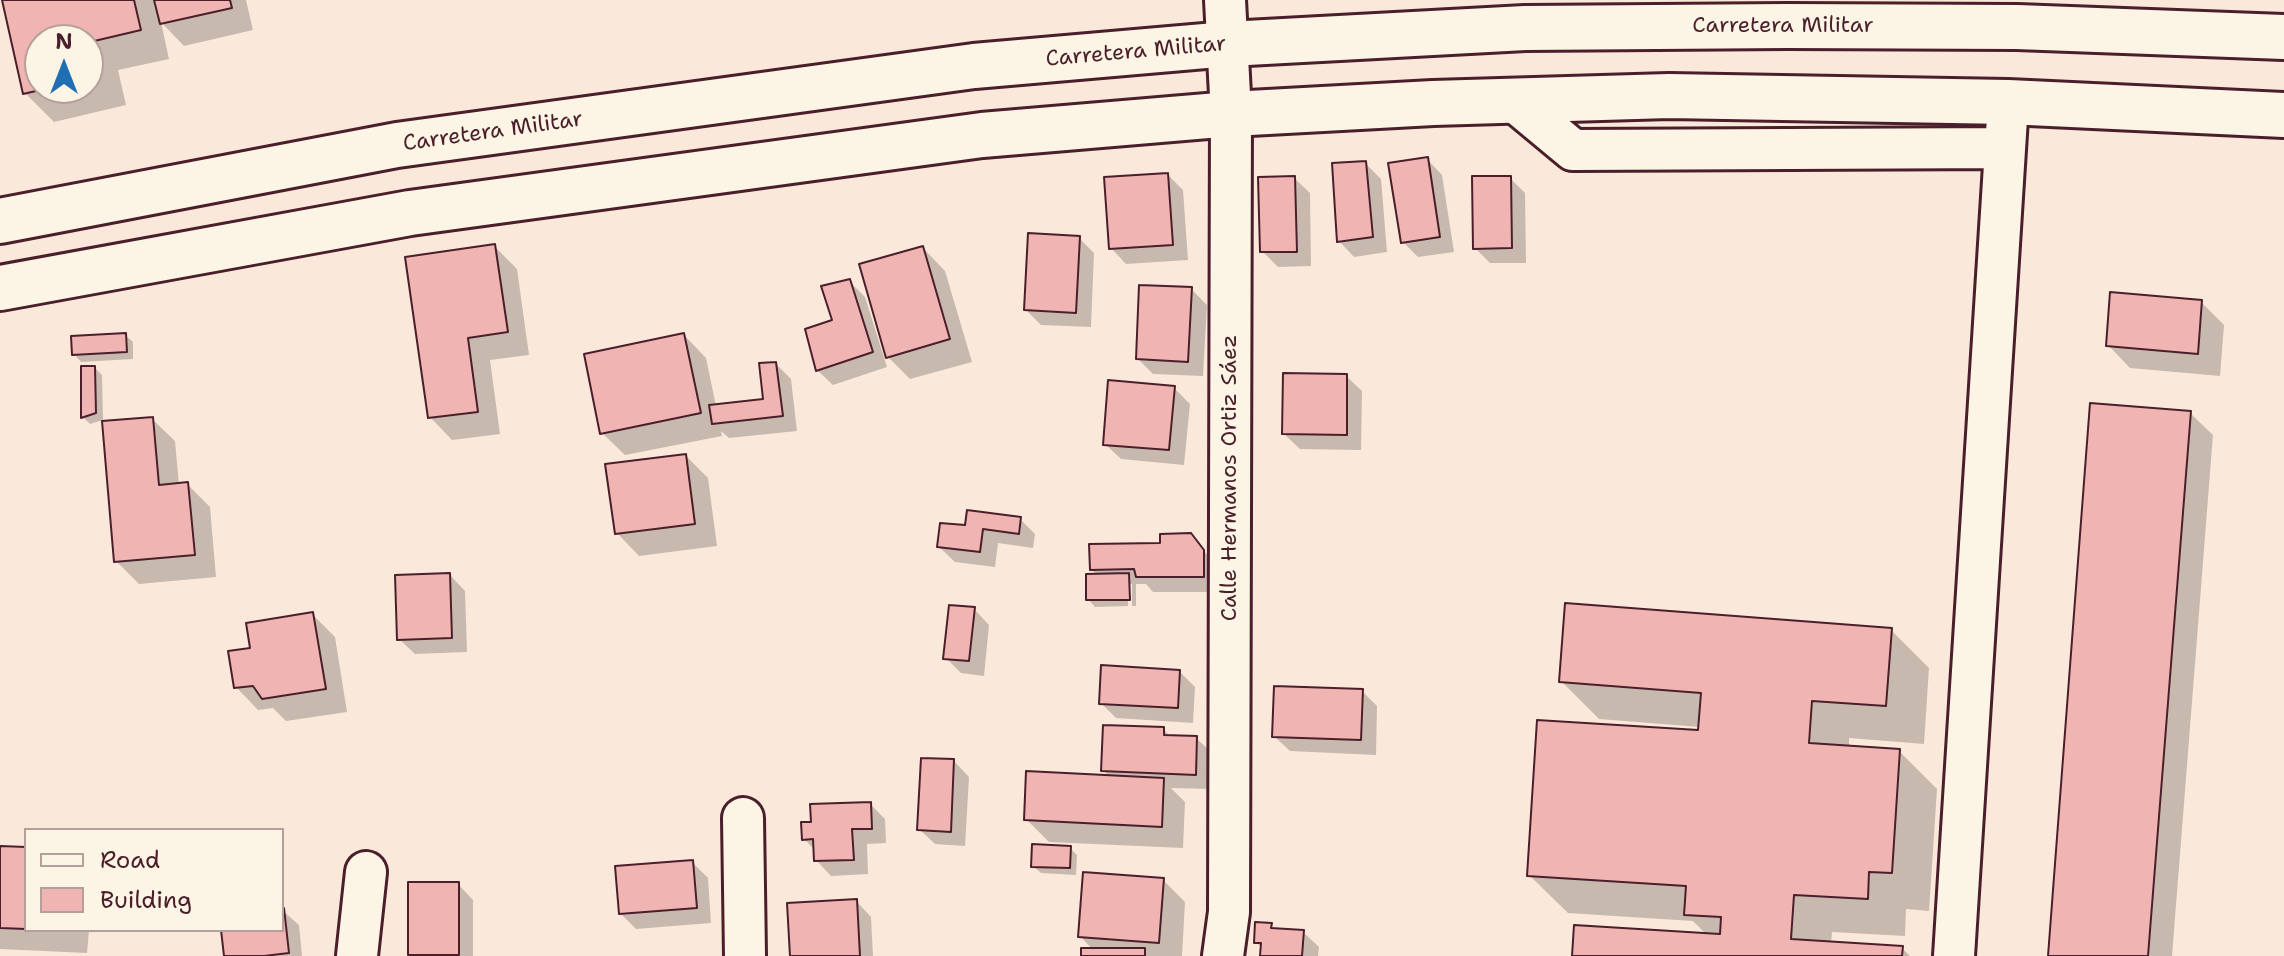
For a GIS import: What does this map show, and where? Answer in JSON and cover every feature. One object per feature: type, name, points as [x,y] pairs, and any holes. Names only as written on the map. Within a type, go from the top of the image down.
[{"type":"main road","name":"Carretera Militar","points":[[0,221],[397,145],[974,66],[1525,14],[1787,26],[2002,27],[2279,35]]},
{"type":"main road","points":[[0,288],[426,211],[982,135],[1231,114],[1669,96],[2008,102],[2284,115]]},
{"type":"street","name":"Calle Hermanos Ortiz Sáez","points":[[1223,956],[1229,912],[1231,114],[1225,0]]},
{"type":"street","points":[[1514,101],[1573,150],[2005,148]]},
{"type":"street","points":[[1954,956],[2008,102]]},
{"type":"street","points":[[743,818],[745,956]]},
{"type":"street","points":[[357,956],[366,872]]},
{"type":"building","points":[[2,0],[134,0],[141,30],[104,39],[104,24],[24,24],[23,94]]},
{"type":"building","points":[[154,0],[230,0],[232,8],[160,24]]},
{"type":"building","points":[[1428,157],[1440,237],[1401,243],[1388,163]]},
{"type":"building","points":[[1366,161],[1373,237],[1337,242],[1332,163]]},
{"type":"building","points":[[1168,173],[1173,245],[1109,249],[1104,177]]},
{"type":"building","points":[[1295,176],[1297,252],[1260,252],[1258,177]]},
{"type":"building","points":[[1472,176],[1511,176],[1512,248],[1473,249]]},
{"type":"building","points":[[1028,233],[1080,236],[1076,313],[1024,310]]},
{"type":"building","points":[[495,244],[508,332],[468,338],[478,412],[428,418],[405,257]]},
{"type":"building","points":[[923,246],[950,339],[886,358],[859,264]]},
{"type":"building","points":[[850,279],[873,352],[816,371],[805,329],[832,320],[821,286]]},
{"type":"building","points":[[1139,285],[1192,287],[1188,362],[1136,359]]},
{"type":"building","points":[[2110,292],[2202,300],[2198,354],[2106,346]]},
{"type":"building","points":[[126,333],[127,352],[72,355],[71,336]]},
{"type":"building","points":[[684,333],[701,413],[600,434],[584,354]]},
{"type":"building","points":[[776,362],[783,416],[712,424],[709,405],[763,399],[759,363]]},
{"type":"building","points":[[81,366],[95,366],[96,413],[81,418]]},
{"type":"building","points":[[1283,373],[1347,374],[1347,435],[1282,434]]},
{"type":"building","points":[[1108,380],[1175,386],[1169,450],[1103,445]]},
{"type":"building","points":[[2090,403],[2191,411],[2148,956],[2048,956]]},
{"type":"building","points":[[153,417],[159,485],[188,482],[195,555],[114,562],[102,421]]},
{"type":"building","points":[[686,454],[695,524],[615,534],[605,464]]},
{"type":"building","points":[[967,510],[1021,517],[1019,534],[983,529],[980,552],[937,547],[940,523],[965,525]]},
{"type":"building","points":[[1191,533],[1204,550],[1204,577],[1136,577],[1134,569],[1090,570],[1089,544],[1160,543],[1160,534]]},
{"type":"building","points":[[450,573],[452,638],[397,640],[395,575]]},
{"type":"building","points":[[1129,573],[1130,600],[1086,600],[1086,574]]},
{"type":"building","points":[[1565,603],[1892,628],[1886,706],[1812,701],[1809,743],[1900,749],[1892,873],[1869,872],[1868,899],[1794,895],[1791,939],[1903,946],[1902,956],[1572,956],[1574,925],[1720,934],[1721,917],[1684,915],[1686,886],[1527,876],[1537,720],[1698,730],[1701,693],[1559,682]]},
{"type":"building","points":[[949,605],[975,607],[969,661],[943,659]]},
{"type":"building","points":[[313,612],[326,689],[262,699],[253,686],[234,688],[228,651],[250,648],[246,623]]},
{"type":"building","points":[[1101,665],[1180,670],[1178,708],[1099,704]]},
{"type":"building","points":[[1274,686],[1363,689],[1361,740],[1272,737]]},
{"type":"building","points":[[1103,725],[1164,727],[1164,735],[1197,736],[1196,775],[1101,771]]},
{"type":"building","points":[[921,758],[954,759],[951,832],[917,830]]},
{"type":"building","points":[[1026,771],[1164,778],[1162,827],[1024,820]]},
{"type":"building","points":[[871,802],[872,829],[852,829],[854,860],[814,861],[813,839],[802,840],[801,822],[811,822],[810,804]]},
{"type":"building","points":[[1032,844],[1071,846],[1070,868],[1031,867]]},
{"type":"building","points":[[0,846],[24,847],[24,929],[0,928]]},
{"type":"building","points":[[693,860],[697,908],[619,914],[615,866]]},
{"type":"building","points":[[1083,872],[1164,878],[1159,943],[1078,937]]},
{"type":"building","points":[[408,882],[459,882],[459,955],[408,955]]},
{"type":"building","points":[[857,899],[860,956],[790,956],[787,903]]},
{"type":"building","points":[[284,908],[289,953],[224,956],[221,932],[284,932]]},
{"type":"building","points":[[1255,922],[1272,923],[1271,928],[1304,930],[1302,956],[1260,956],[1261,943],[1254,943]]},
{"type":"building","points":[[1081,948],[1145,948],[1145,956],[1081,956]]}]
